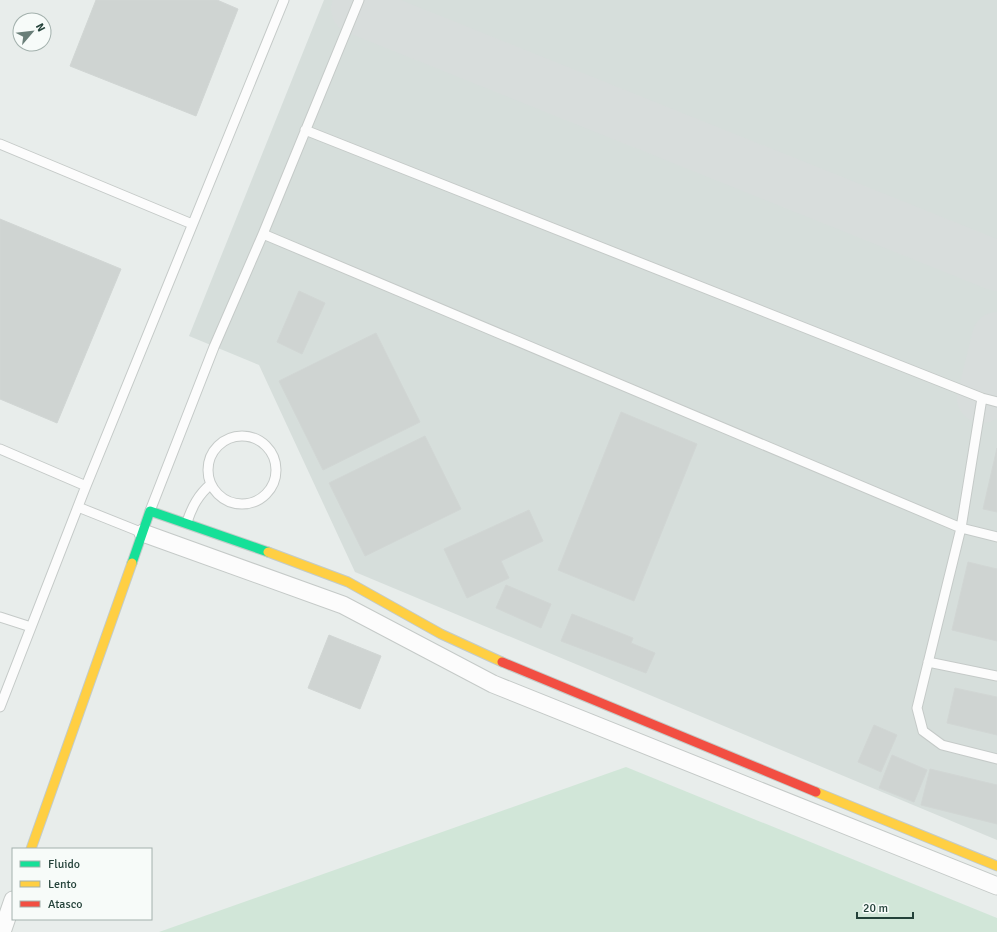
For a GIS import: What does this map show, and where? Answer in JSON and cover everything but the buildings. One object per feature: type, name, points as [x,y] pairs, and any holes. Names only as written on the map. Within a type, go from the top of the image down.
[{"type":"street","points":[[31,848],[150,511],[187,522],[348,582],[381,599],[441,634],[549,682],[997,866]]},
{"type":"street","points":[[142,533],[343,605],[493,684],[997,886]]},
{"type":"street","points":[[434,654],[441,634]]},
{"type":"street","points":[[2,932],[12,903]]},
{"type":"lane","points":[[0,707],[86,486],[284,0]]},
{"type":"lane","points":[[150,511],[214,347],[263,234],[359,0]]},
{"type":"lane","points":[[305,130],[982,398],[997,402]]},
{"type":"lane","points":[[0,144],[192,224]]},
{"type":"lane","points":[[263,234],[961,528],[997,537]]},
{"type":"lane","points":[[982,398],[961,528],[917,708],[923,730],[942,745],[997,759]]},
{"type":"lane","points":[[240,436],[256,439],[269,449],[276,464],[275,480],[267,494],[252,503],[236,504],[221,497],[211,484],[208,468],[209,463],[213,452],[224,440],[240,436]]},
{"type":"lane","points":[[0,450],[86,486]]},
{"type":"lane","points":[[187,522],[193,506],[202,492],[211,484]]},
{"type":"lane","points":[[78,507],[142,533]]},
{"type":"lane","points":[[0,617],[31,627]]},
{"type":"lane","points":[[928,662],[997,676]]},
{"type":"shaded area","points":[[324,0],[997,0],[997,840],[355,572],[259,365],[189,336]]},
{"type":"green space","points":[[626,767],[997,918],[997,932],[159,932]]},
{"type":"taxiway","points":[[356,9],[997,266]]},
{"type":"taxiway","points":[[982,398],[997,337]]},
{"type":"traffic: fast","points":[[132,563],[150,511],[268,552]]},
{"type":"traffic: slow","points":[[268,552],[348,582],[441,634],[502,662]]},
{"type":"traffic: slow","points":[[31,848],[132,563]]},
{"type":"traffic: slow","points":[[816,792],[997,866]]},
{"type":"traffic: jam","points":[[502,662],[816,792]]}]
